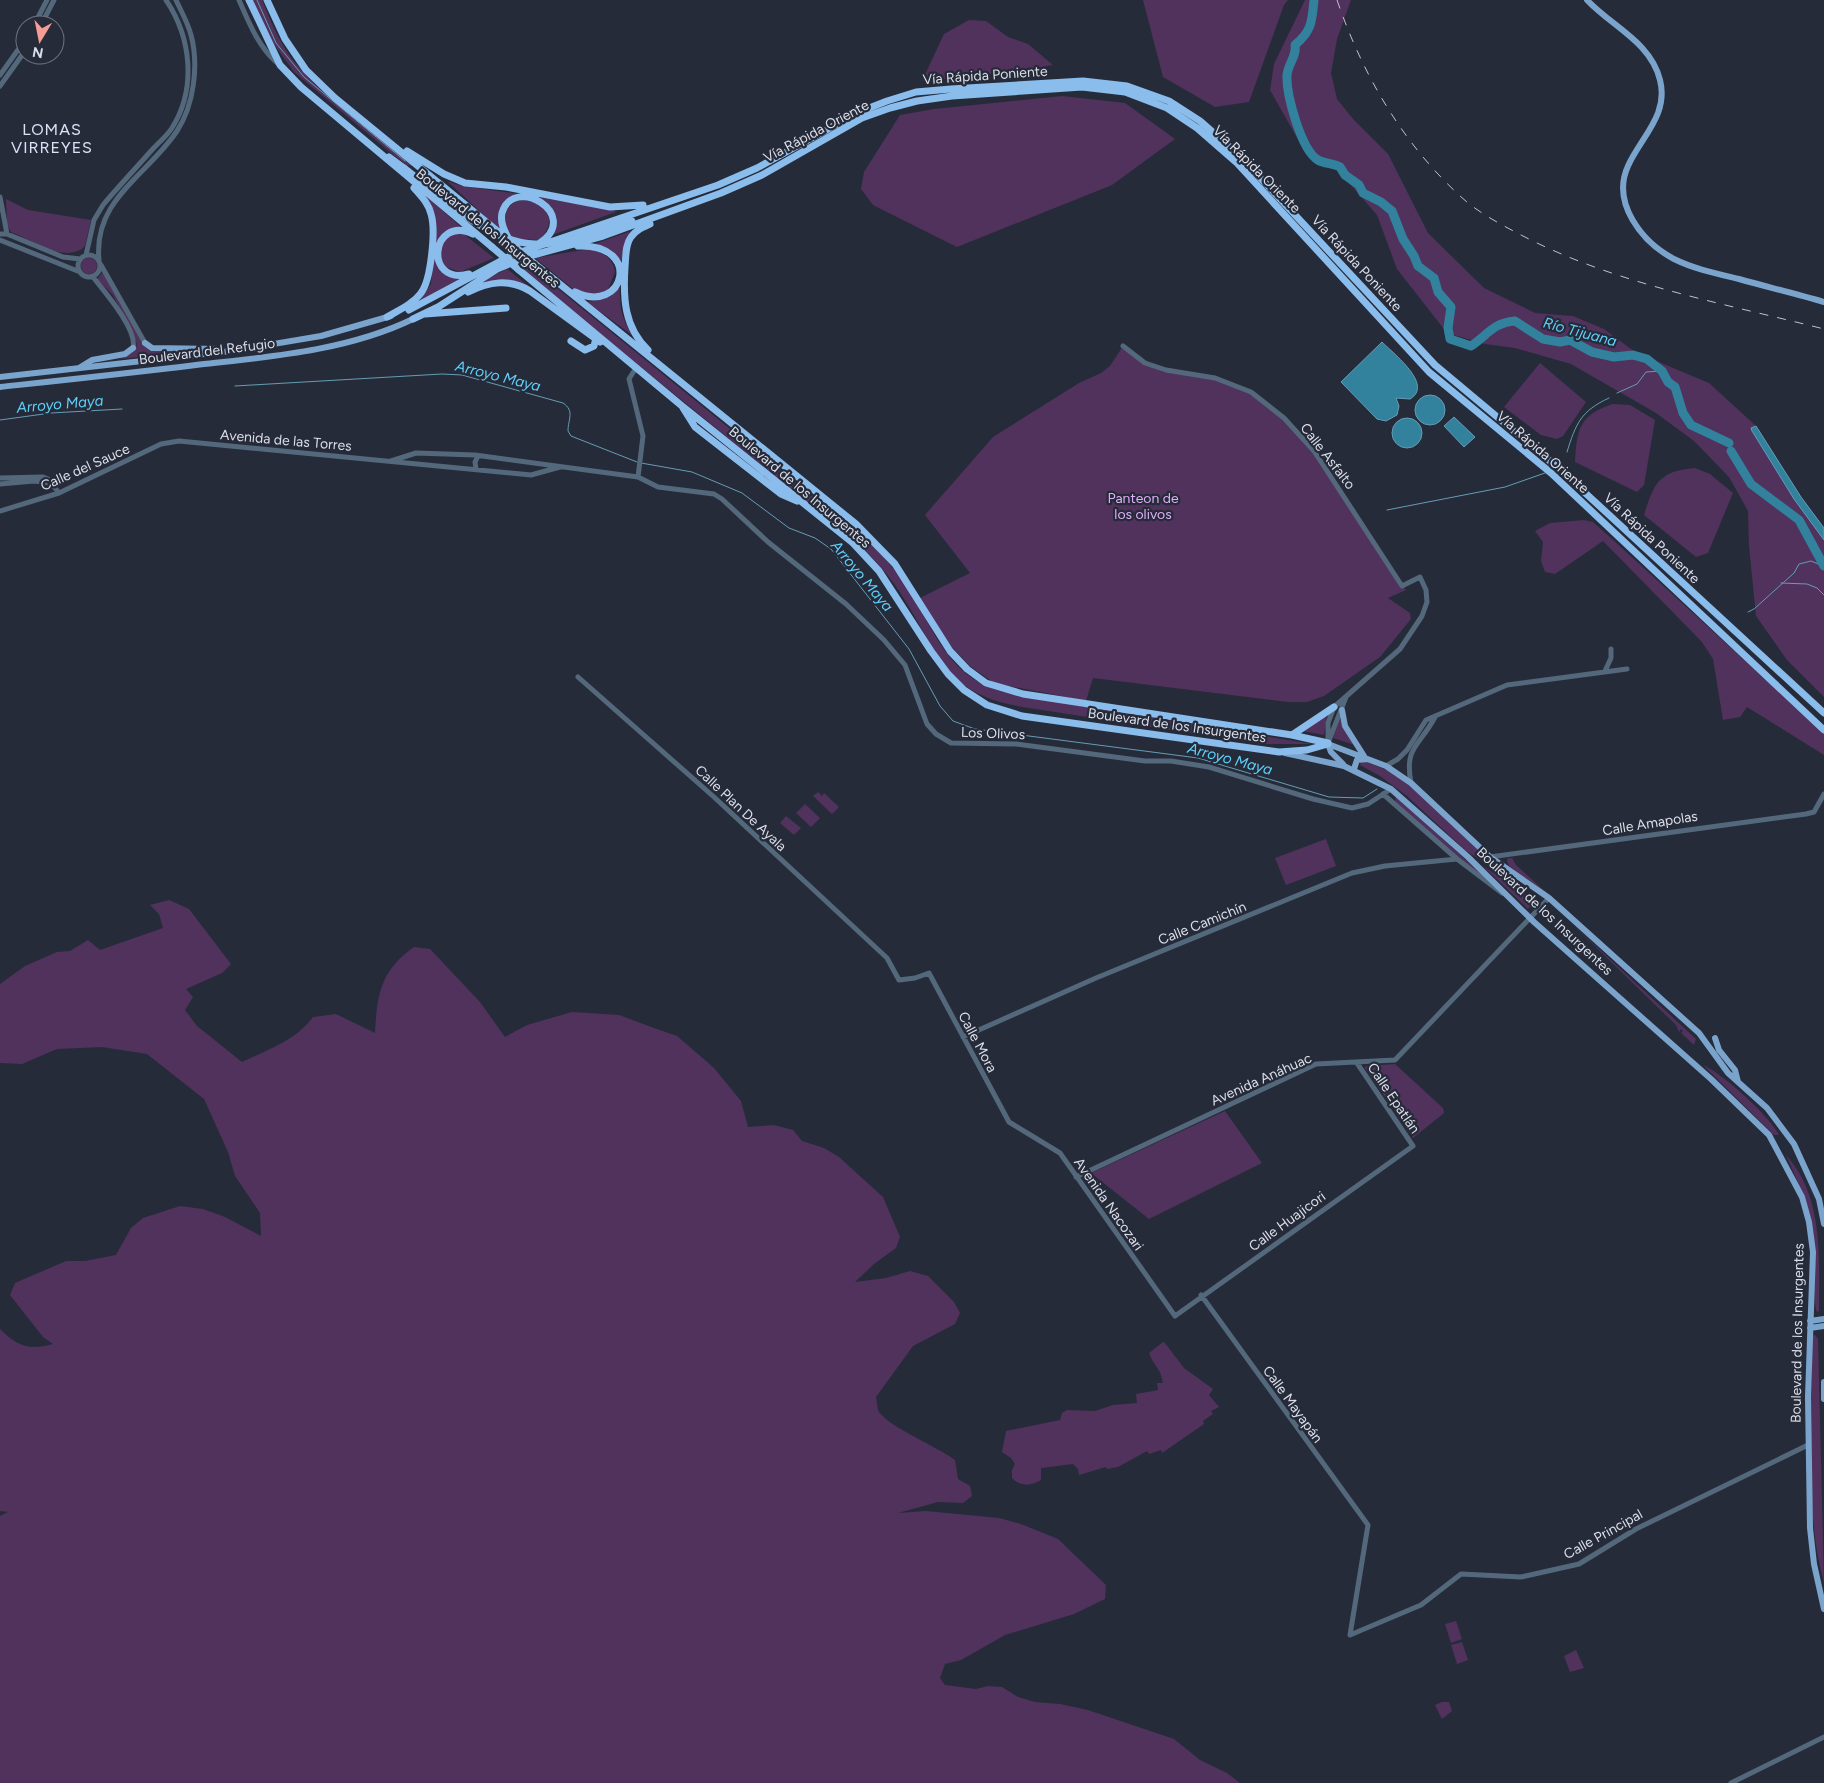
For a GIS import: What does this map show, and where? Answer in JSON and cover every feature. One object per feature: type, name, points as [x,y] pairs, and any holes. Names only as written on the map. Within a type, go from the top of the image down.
[{"type":"highway","name":"Boulevard de los Insurgentes","points":[[249,0],[280,65],[301,87],[364,139],[395,168],[679,404],[695,427],[780,494],[804,504],[853,543],[880,571],[948,674],[964,690],[987,705],[1022,716],[1279,752]]},
{"type":"highway","name":"Boulevard de los Insurgentes","points":[[268,0],[285,39],[306,70],[335,98],[504,235],[535,264],[856,524],[883,550],[905,578],[950,651],[967,669],[986,683],[1023,694],[1292,736],[1328,744]]},
{"type":"highway","name":"Vía Rápida Poniente","points":[[674,199],[757,168],[859,112],[916,92],[1083,81],[1127,86],[1156,95],[1200,121],[1241,157],[1435,365],[1556,466],[1824,713]]},
{"type":"highway","name":"Vía Rápida Oriente","points":[[434,308],[497,269],[526,257],[566,247],[721,194],[762,175],[862,118],[917,101],[1082,87],[1126,92],[1167,108],[1197,128],[1236,162],[1428,372],[1551,472],[1824,730]]},
{"type":"highway","points":[[375,130],[425,163],[465,183],[506,187],[617,208],[635,207],[674,199]]},
{"type":"highway","points":[[364,139],[482,226],[517,242],[535,244],[558,242],[721,194]]},
{"type":"highway","points":[[387,317],[414,301],[425,287],[429,274],[433,227],[428,206],[395,168]]},
{"type":"highway","points":[[504,235],[502,215],[509,203],[522,197],[543,203],[553,218],[551,231],[544,239],[526,250]]},
{"type":"highway","points":[[408,310],[479,271],[526,250],[674,199]]},
{"type":"highway","points":[[678,210],[640,229],[631,238],[627,249],[624,296],[627,315],[637,339],[686,386]]},
{"type":"highway","points":[[479,271],[462,275],[449,273],[438,261],[438,248],[444,236],[456,231],[469,232],[483,240]]},
{"type":"highway","points":[[563,286],[586,297],[598,298],[613,290],[620,274],[616,260],[605,249],[594,246],[566,247]]},
{"type":"highway","points":[[414,319],[485,285],[500,282],[512,284],[530,291],[596,338],[634,371],[679,404]]},
{"type":"highway","points":[[425,314],[506,308]]},
{"type":"highway","points":[[571,342],[585,350],[594,346],[596,338]]},
{"type":"highway","points":[[1292,736],[1334,707]]},
{"type":"highway","points":[[1279,752],[1318,748],[1328,744]]},
{"type":"main road","points":[[1587,0],[1643,48],[1651,59],[1660,79],[1661,97],[1657,118],[1628,166],[1623,184],[1624,199],[1628,213],[1642,234],[1657,248],[1684,263],[1824,302]]},
{"type":"main road","name":"Boulevard del Refugio","points":[[0,378],[231,351],[321,336],[408,310]]},
{"type":"main road","name":"Boulevard del Refugio","points":[[0,387],[240,360],[328,347],[391,329],[414,319]]},
{"type":"main road","points":[[145,343],[152,348],[211,348],[231,351]]},
{"type":"main road","points":[[78,368],[92,360],[125,354],[133,348]]},
{"type":"main road","points":[[1342,710],[1345,726],[1368,758],[1357,760],[1354,769]]},
{"type":"main road","points":[[1328,744],[1330,752],[1344,766]]},
{"type":"main road","name":"Boulevard de los Insurgentes","points":[[1328,744],[1386,766],[1411,783],[1490,857],[1549,898],[1699,1033],[1728,1073],[1767,1108],[1794,1144],[1819,1199],[1824,1224]]},
{"type":"main road","name":"Boulevard de los Insurgentes","points":[[1279,752],[1354,769],[1391,789],[1468,857],[1530,919],[1711,1079],[1769,1135],[1794,1181],[1809,1222],[1814,1252],[1810,1324],[1808,1445],[1813,1555],[1824,1609]]},
{"type":"main road","points":[[1715,1038],[1719,1050],[1734,1070],[1738,1083]]},
{"type":"main road","points":[[1810,1324],[1824,1319]]},
{"type":"main road","points":[[1810,1324],[1824,1326]]},
{"type":"main road","name":"Boulevard de los Insurgentes","points":[[1824,1382],[1824,1399]]},
{"type":"street","points":[[39,15],[47,0]]},
{"type":"street","points":[[46,15],[54,0]]},
{"type":"street","points":[[86,255],[94,220],[103,205],[172,128],[186,91],[188,59],[186,41],[174,12],[166,0]]},
{"type":"street","points":[[93,277],[100,271],[99,233],[109,208],[177,131],[193,92],[194,46],[191,33],[176,0]]},
{"type":"street","points":[[239,0],[252,31],[267,54],[280,65]]},
{"type":"street","points":[[0,75],[15,54]]},
{"type":"street","points":[[0,86],[15,65]]},
{"type":"street","points":[[0,197],[7,234]]},
{"type":"street","points":[[0,234],[7,234],[63,257],[80,259]]},
{"type":"street","points":[[0,240],[86,276],[93,277],[125,321],[134,343],[133,348]]},
{"type":"street","points":[[80,272],[78,266],[80,259],[86,255],[93,255],[100,262],[145,343]]},
{"type":"street","name":"Calle Asfalto","points":[[1123,346],[1145,363],[1159,368],[1216,378],[1251,392],[1284,418],[1314,451],[1402,586],[1420,577],[1426,590],[1427,602],[1422,616],[1400,649],[1346,697]]},
{"type":"street","points":[[634,371],[630,379],[642,436],[638,478]]},
{"type":"street","name":"Avenida de las Torres","points":[[179,441],[531,475],[563,467]]},
{"type":"street","name":"Calle del Sauce","points":[[0,511],[59,493],[161,444],[179,441]]},
{"type":"street","name":"Avenida de las Torres","points":[[392,461],[420,453],[478,456],[638,478]]},
{"type":"street","points":[[476,469],[475,462],[478,456]]},
{"type":"street","points":[[0,478],[37,476],[48,481],[59,493]]},
{"type":"street","name":"Los Olivos","points":[[638,478],[658,487],[714,494],[722,499],[768,542],[846,604],[884,640],[906,665],[927,724],[936,734],[952,743],[1016,744],[1145,761],[1171,761],[1209,767],[1313,799],[1352,808],[1368,804],[1391,789]]},
{"type":"street","points":[[0,484],[48,481]]},
{"type":"street","points":[[1605,671],[1612,658],[1611,649]]},
{"type":"street","points":[[1386,766],[1398,760],[1407,750],[1426,720],[1507,685],[1627,669]]},
{"type":"street","name":"Calle Plan De Ayala","points":[[578,677],[714,797],[887,958],[900,980],[915,978],[929,973]]},
{"type":"street","points":[[1328,744],[1328,723],[1334,707],[1346,697]]},
{"type":"street","points":[[1328,744],[1346,697]]},
{"type":"street","points":[[1411,783],[1408,763],[1410,755],[1435,717]]},
{"type":"street","points":[[1383,794],[1457,859],[1508,896]]},
{"type":"street","name":"Calle Amapolas","points":[[1490,857],[1814,812],[1824,794]]},
{"type":"street","name":"Calle Camichín","points":[[963,1037],[1096,978],[1352,873],[1385,866],[1457,859]]},
{"type":"street","name":"Avenida Anáhuac","points":[[1076,1177],[1316,1064],[1395,1060],[1549,898]]},
{"type":"street","name":"Calle Mora","points":[[929,973],[1009,1122]]},
{"type":"street","name":"Calle Epatlán","points":[[1357,1063],[1413,1146]]},
{"type":"street","name":"Avenida Nacozari","points":[[1009,1122],[1060,1153],[1175,1316]]},
{"type":"street","name":"Calle Huajicori","points":[[1175,1316],[1413,1146]]},
{"type":"street","name":"Calle Mayapán","points":[[1201,1296],[1368,1525],[1350,1635]]},
{"type":"street","name":"Calle Principal","points":[[1350,1635],[1421,1605],[1461,1574],[1521,1577],[1579,1564],[1607,1545],[1645,1524],[1808,1445]]},
{"type":"street","points":[[1732,1783],[1824,1737]]},
{"type":"green space","points":[[251,0],[262,0],[286,50],[310,79],[338,105],[413,166],[407,165],[397,158],[294,72],[274,44]]},
{"type":"green space","points":[[1143,0],[1288,0],[1284,5],[1249,102],[1215,107],[1163,77]]},
{"type":"green space","points":[[1305,0],[1351,0],[1337,39],[1331,73],[1337,99],[1353,119],[1388,154],[1428,233],[1484,288],[1535,313],[1573,316],[1604,329],[1635,352],[1709,383],[1756,426],[1751,428],[1752,431],[1794,499],[1824,540],[1824,697],[1787,660],[1756,616],[1749,546],[1748,511],[1729,477],[1694,441],[1656,413],[1571,364],[1515,348],[1485,344],[1447,333],[1397,269],[1377,215],[1340,173],[1296,136],[1270,90],[1274,64]]},
{"type":"green space","points":[[969,20],[986,21],[1008,37],[1028,44],[1053,65],[1012,72],[922,81],[944,34]]},
{"type":"green space","points":[[1062,96],[1125,103],[1175,139],[1112,185],[957,247],[873,205],[861,189],[864,172],[900,115],[934,109]]},
{"type":"green space","points":[[447,181],[462,186],[527,195],[506,202],[501,231]]},
{"type":"green space","points":[[423,193],[463,229],[447,231],[435,245],[435,229]]},
{"type":"green space","points":[[536,197],[614,210],[616,212],[552,235],[556,223],[554,212],[547,203]]},
{"type":"green space","points":[[6,199],[28,210],[91,220],[85,246],[77,251],[59,252],[38,245],[11,232],[7,225]]},
{"type":"green space","points":[[517,201],[535,202],[546,210],[549,216],[549,224],[540,240],[516,239],[509,235],[505,220],[506,215],[512,204]]},
{"type":"green space","points":[[634,230],[625,244],[620,279],[621,309],[625,323],[632,335],[587,302],[604,299],[618,286],[614,254],[605,247],[594,244]]},
{"type":"green space","points":[[456,234],[465,235],[494,258],[460,272],[443,266],[440,249],[447,238]]},
{"type":"green space","points":[[588,249],[598,251],[606,256],[612,263],[615,272],[608,289],[595,297],[573,289],[535,258]]},
{"type":"green space","points":[[433,254],[437,265],[444,273],[465,277],[419,301],[431,284]]},
{"type":"green space","points":[[89,258],[95,260],[97,266],[95,272],[89,274],[83,272],[81,266],[83,260]]},
{"type":"green space","points":[[525,262],[868,541],[903,581],[952,660],[972,678],[993,688],[1015,695],[1313,744],[1262,744],[1029,708],[999,702],[972,690],[956,678],[948,669],[933,649],[897,587],[862,547],[516,265]]},
{"type":"green space","points":[[507,269],[554,306],[525,289],[508,282],[488,281],[475,284]]},
{"type":"green space","points":[[103,272],[145,347],[161,352],[204,350],[116,359],[130,354],[135,350],[137,344],[113,295],[97,279]]},
{"type":"green space","name":"Panteon de los olivos","points":[[1123,346],[1145,363],[1166,370],[1215,378],[1251,392],[1284,418],[1314,451],[1406,590],[1388,598],[1410,613],[1411,619],[1380,657],[1324,696],[1307,702],[1288,702],[1093,678],[1086,701],[994,683],[970,666],[950,645],[918,599],[970,573],[925,515],[993,437],[1079,383],[1101,373],[1110,366]]},
{"type":"green space","points":[[1540,363],[1586,402],[1563,436],[1557,439],[1541,435],[1504,407]]},
{"type":"green space","points":[[1613,404],[1630,405],[1655,420],[1644,485],[1637,492],[1575,462],[1577,441],[1582,425],[1593,413]]},
{"type":"green space","points":[[1695,468],[1710,474],[1733,493],[1708,553],[1696,557],[1644,515],[1651,495],[1660,481],[1673,472]]},
{"type":"green space","points":[[1584,520],[1593,522],[1824,733],[1824,755],[1747,707],[1740,717],[1723,720],[1713,659],[1702,642],[1603,541],[1555,574],[1545,572],[1541,561],[1543,542],[1535,531],[1550,523]]},
{"type":"green space","points":[[1327,715],[1324,735],[1302,731]]},
{"type":"green space","points":[[1340,719],[1355,745],[1333,738]]},
{"type":"green space","points":[[1362,760],[1389,771],[1407,782],[1512,879],[1466,851],[1407,796],[1380,776],[1360,765]]},
{"type":"green space","points":[[818,792],[822,796],[824,793],[839,807],[832,814],[813,796]]},
{"type":"green space","points":[[1396,797],[1489,881],[1467,865],[1395,802]]},
{"type":"green space","points":[[805,804],[820,818],[811,827],[796,813]]},
{"type":"green space","points":[[786,816],[801,828],[794,835],[780,823]]},
{"type":"green space","points":[[1326,839],[1336,866],[1286,885],[1275,858]]},
{"type":"green space","points":[[1508,858],[1512,858],[1516,865],[1550,896],[1509,866]]},
{"type":"green space","points":[[1483,866],[1536,900],[1528,909]]},
{"type":"green space","points":[[169,900],[189,909],[231,964],[222,973],[186,989],[193,997],[185,1010],[197,1026],[242,1062],[290,1038],[313,1017],[336,1014],[375,1033],[377,1006],[388,974],[394,965],[414,947],[430,949],[480,1002],[505,1037],[527,1025],[572,1012],[619,1015],[677,1036],[714,1068],[741,1101],[748,1127],[774,1125],[793,1130],[802,1141],[824,1148],[839,1157],[883,1197],[900,1237],[896,1248],[874,1264],[855,1282],[886,1278],[910,1271],[928,1276],[954,1302],[960,1313],[955,1324],[913,1346],[876,1397],[878,1410],[884,1418],[955,1460],[958,1479],[970,1486],[972,1496],[963,1503],[938,1502],[898,1513],[926,1511],[999,1518],[1021,1524],[1058,1539],[1106,1585],[1105,1599],[1074,1614],[1005,1635],[961,1660],[945,1664],[940,1678],[945,1685],[976,1689],[988,1686],[1002,1687],[1018,1697],[1035,1702],[1060,1704],[1088,1710],[1174,1739],[1200,1760],[1227,1773],[1240,1783],[0,1783],[0,1516],[8,1512],[0,1511],[0,1329],[12,1340],[30,1347],[53,1344],[43,1337],[10,1295],[15,1283],[66,1261],[85,1261],[116,1255],[131,1228],[143,1218],[180,1206],[203,1209],[225,1217],[261,1236],[260,1213],[235,1176],[228,1152],[204,1099],[147,1054],[102,1047],[57,1049],[22,1064],[0,1063],[0,984],[25,966],[57,952],[70,951],[88,940],[100,950],[163,928],[159,914],[150,905]]},
{"type":"green space","points":[[1572,924],[1696,1039],[1694,1045],[1681,1033],[1683,1031],[1681,1029],[1679,1032],[1676,1025]]},
{"type":"green space","points":[[1395,1064],[1443,1108],[1444,1113],[1413,1138],[1365,1068],[1366,1066]]},
{"type":"green space","points":[[1703,1065],[1722,1077],[1756,1106],[1779,1135],[1774,1135]]},
{"type":"green space","points":[[1225,1111],[1262,1163],[1149,1219],[1091,1173]]},
{"type":"green space","points":[[1786,1155],[1798,1172],[1807,1190],[1817,1228],[1819,1311],[1817,1312],[1813,1232],[1805,1202]]},
{"type":"green space","points":[[1815,1335],[1818,1339],[1824,1583],[1817,1553],[1811,1492],[1812,1336]]},
{"type":"green space","points":[[1163,1342],[1184,1368],[1213,1389],[1209,1395],[1219,1407],[1211,1411],[1213,1414],[1203,1421],[1204,1424],[1162,1453],[1161,1450],[1149,1454],[1147,1451],[1118,1467],[1107,1469],[1106,1467],[1079,1475],[1078,1469],[1073,1464],[1041,1468],[1041,1480],[1029,1484],[1019,1483],[1012,1478],[1012,1470],[1015,1464],[1011,1458],[1002,1452],[1006,1431],[1060,1420],[1062,1413],[1067,1410],[1095,1411],[1113,1405],[1137,1403],[1136,1394],[1158,1390],[1157,1383],[1163,1383],[1160,1373],[1149,1353]]},
{"type":"green space","points":[[1456,1621],[1462,1639],[1451,1643],[1445,1624]]},
{"type":"green space","points":[[1462,1642],[1468,1660],[1457,1664],[1451,1645]]},
{"type":"green space","points":[[1576,1650],[1584,1668],[1570,1672],[1564,1656]]},
{"type":"green space","points":[[1449,1702],[1452,1711],[1442,1719],[1435,1705]]},
{"type":"water","points":[[1382,342],[1410,370],[1417,386],[1416,393],[1410,399],[1396,398],[1399,406],[1397,415],[1386,421],[1377,419],[1341,382]]},
{"type":"water","points":[[1430,395],[1441,399],[1445,410],[1441,421],[1430,425],[1419,421],[1415,410],[1419,399]]},
{"type":"water","points":[[1454,417],[1475,437],[1464,447],[1444,426]]},
{"type":"water","points":[[1407,418],[1418,422],[1422,433],[1418,444],[1407,448],[1396,444],[1392,433],[1396,422]]},
{"type":"water","points":[[1756,426],[1801,497],[1824,528],[1824,540],[1794,499],[1752,431],[1751,428]]},
{"type":"waterway","points":[[257,0],[276,43],[304,77],[405,161]]},
{"type":"waterway","name":"Río Tijuana","points":[[1314,0],[1310,25],[1305,35],[1295,45],[1295,53],[1287,75],[1289,95],[1300,134],[1312,154],[1318,160],[1340,167],[1345,175],[1359,185],[1363,193],[1381,202],[1392,211],[1403,239],[1418,266],[1434,278],[1438,292],[1451,307],[1448,328],[1450,339],[1471,346],[1495,327],[1515,321],[1543,339],[1560,342],[1570,340],[1592,352],[1614,357],[1633,355],[1647,359],[1662,371],[1668,382],[1675,387],[1683,413],[1691,425],[1729,443]]},
{"type":"waterway","points":[[1617,393],[1637,384],[1646,372],[1662,371]]},
{"type":"waterway","name":"Arroyo Maya","points":[[235,386],[442,374],[462,375],[563,403],[570,412],[568,431],[571,436],[637,462]]},
{"type":"waterway","points":[[1567,452],[1573,433],[1581,419],[1592,408],[1609,398]]},
{"type":"waterway","name":"Arroyo Maya","points":[[0,420],[51,413],[122,409]]},
{"type":"waterway","name":"Río Tijuana","points":[[1731,451],[1751,484],[1799,520],[1824,566]]},
{"type":"waterway","name":"Arroyo Maya","points":[[641,463],[692,472],[742,493],[789,528],[815,538],[831,549],[909,649],[940,706],[953,721],[975,729],[1198,758],[1329,797],[1363,798],[1377,789]]},
{"type":"waterway","points":[[1387,510],[1505,487],[1545,473]]},
{"type":"waterway","name":"Arroyo Maya","points":[[1748,612],[1754,609],[1794,573],[1799,564],[1811,561],[1823,566]]},
{"type":"waterway","points":[[1781,583],[1807,584],[1817,588],[1824,595]]},
{"type":"railway","points":[[1337,0],[1358,54],[1401,129],[1437,173],[1480,212],[1521,235],[1594,267],[1670,291],[1824,329]]},
{"type":"district","name":"LOMAS VIRREYES","points":[[52,138]]}]
